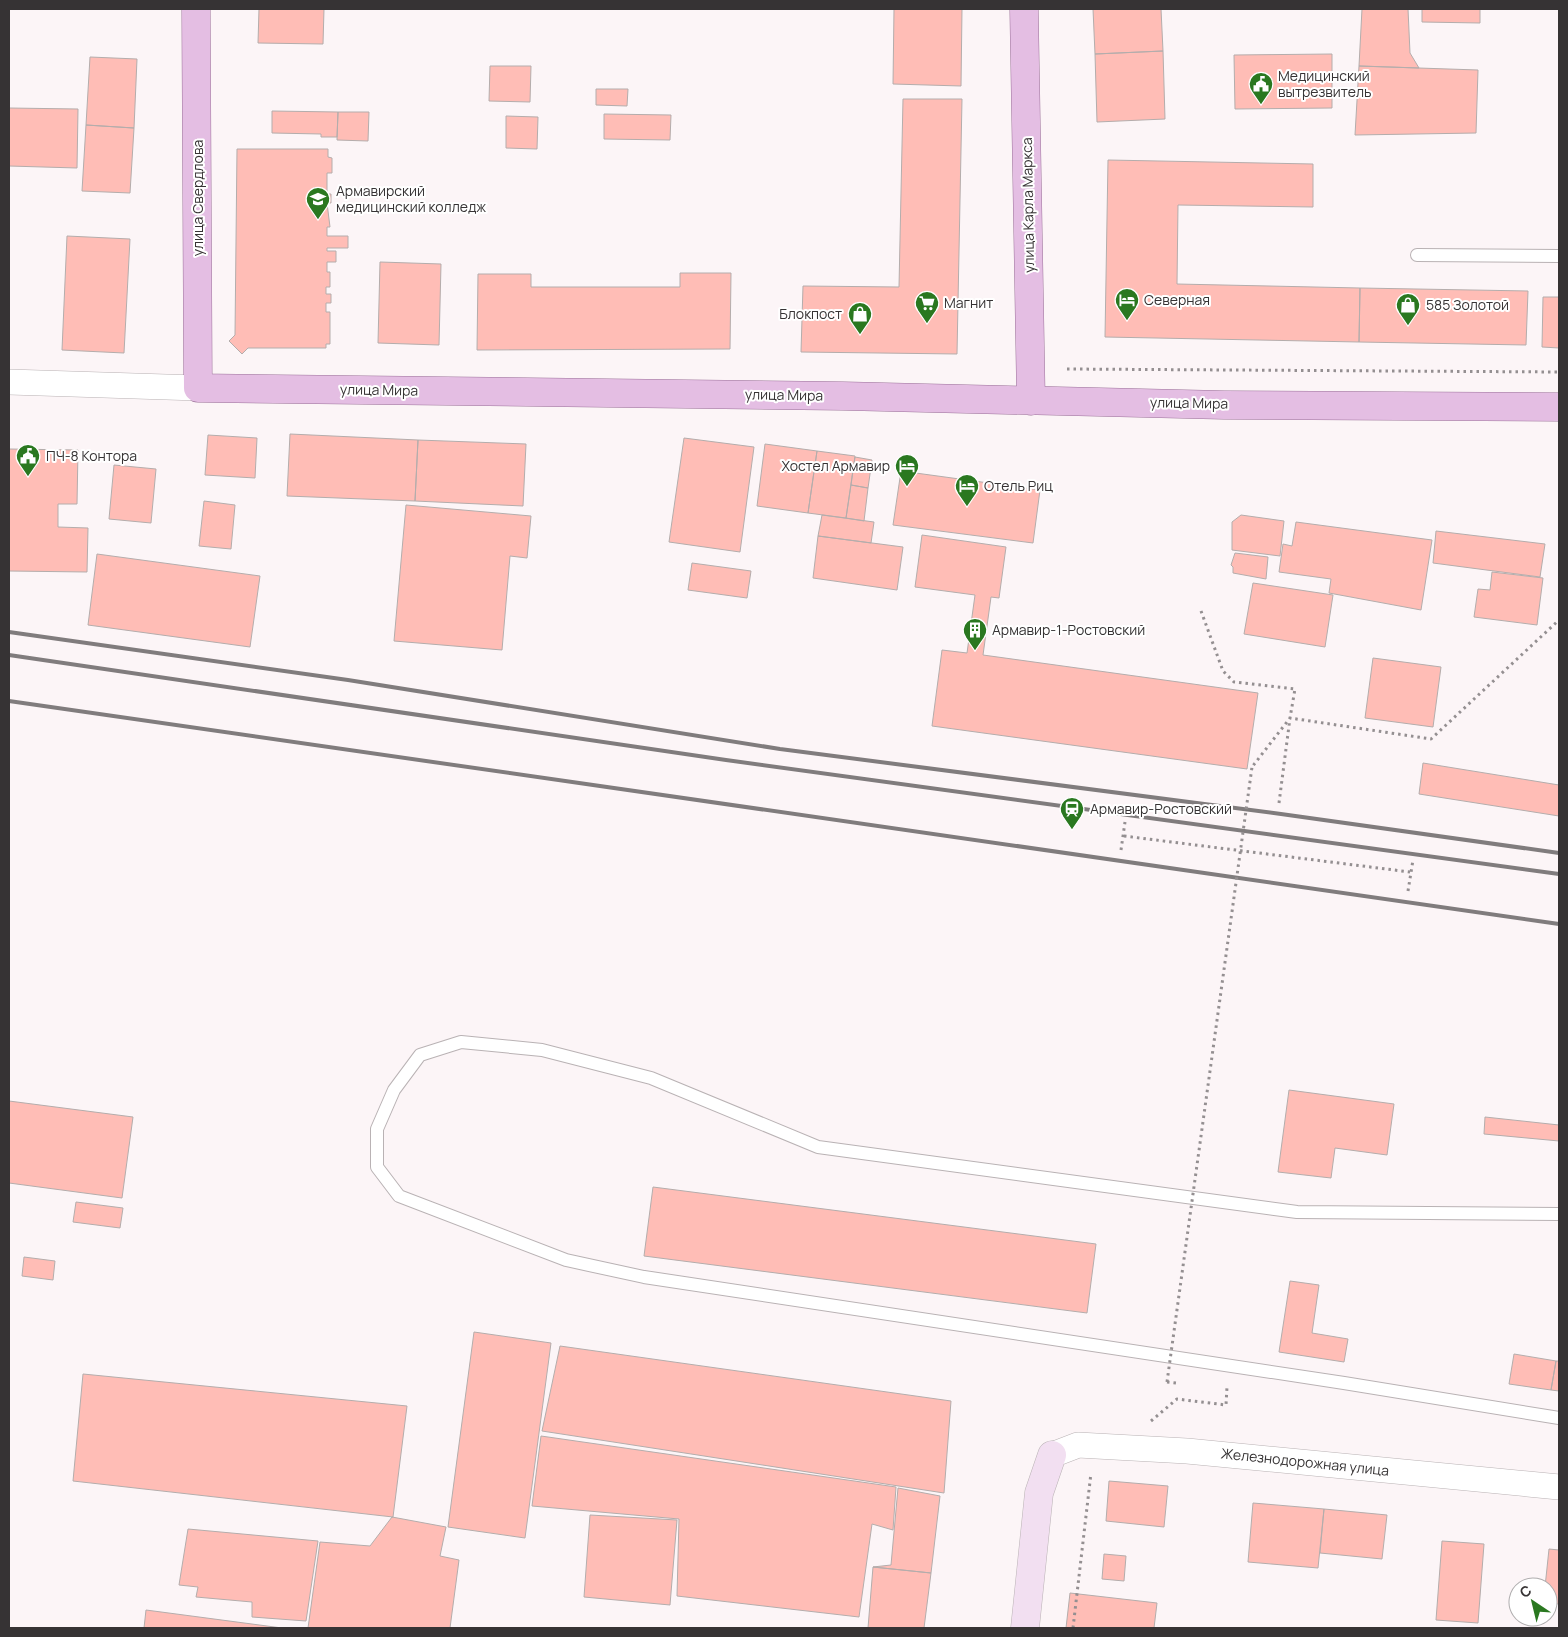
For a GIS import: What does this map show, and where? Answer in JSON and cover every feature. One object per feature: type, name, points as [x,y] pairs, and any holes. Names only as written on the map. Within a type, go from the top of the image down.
[{"type":"main road","name":"улица Свердлова","points":[[196,9],[198,388]]},
{"type":"main road","name":"улица Карла Маркса","points":[[1024,9],[1030,401]]},
{"type":"main road","name":"улица Мира","points":[[198,388],[1559,407]]},
{"type":"street","name":"улица Мира","points":[[9,382],[198,388]]},
{"type":"street","name":"Железнодорожная улица","points":[[1052,1455],[1078,1445],[1187,1451],[1559,1487]]},
{"type":"street","points":[[1025,1628],[1040,1494],[1052,1455]]},
{"type":"lane","points":[[1417,255],[1559,256]]},
{"type":"lane","points":[[1559,1214],[1297,1212],[818,1147],[650,1078],[542,1050],[461,1042],[420,1055],[394,1090],[378,1129],[377,1167],[399,1196],[566,1260],[644,1277],[1344,1383],[1559,1418]]},
{"type":"path","points":[[1201,611],[1223,671],[1228,677],[1234,682],[1295,690],[1279,803]]},
{"type":"path","points":[[1290,718],[1431,739],[1559,620]]},
{"type":"path","points":[[1167,1382],[1252,767],[1290,718]]},
{"type":"path","points":[[1121,850],[1125,822]]},
{"type":"path","points":[[1124,836],[1410,872]]},
{"type":"path","points":[[1408,890],[1413,860]]},
{"type":"path","points":[[1073,1628],[1092,1466],[1119,1448],[1177,1399],[1226,1404],[1228,1387]]},
{"type":"building","points":[[259,9],[324,9],[323,44],[258,43]]},
{"type":"building","points":[[894,9],[962,9],[961,86],[893,84]]},
{"type":"building","points":[[1093,9],[1161,9],[1163,51],[1095,54]]},
{"type":"building","points":[[1362,9],[1408,9],[1410,53],[1419,68],[1359,66]]},
{"type":"building","points":[[1422,9],[1480,9],[1480,23],[1422,22]]},
{"type":"building","points":[[1163,51],[1165,119],[1097,122],[1095,54]]},
{"type":"building","points":[[1332,54],[1332,108],[1235,109],[1234,55]]},
{"type":"building","points":[[90,57],[137,59],[134,128],[86,125]]},
{"type":"building","points":[[490,66],[531,66],[530,102],[489,101]]},
{"type":"building","points":[[1359,66],[1478,70],[1476,133],[1355,135]]},
{"type":"building","points":[[596,89],[628,89],[627,106],[596,105]]},
{"type":"building","points":[[903,99],[962,99],[957,354],[801,352],[803,286],[899,287]]},
{"type":"building","points":[[9,108],[78,109],[77,168],[9,166]]},
{"type":"building","points":[[272,111],[338,112],[337,137],[321,137],[321,134],[272,133]]},
{"type":"building","points":[[338,112],[369,112],[368,141],[337,140]]},
{"type":"building","points":[[604,114],[671,115],[670,140],[604,139]]},
{"type":"building","points":[[506,116],[538,117],[537,149],[506,148]]},
{"type":"building","points":[[86,125],[134,128],[130,193],[82,191]]},
{"type":"building","points":[[237,149],[328,149],[328,157],[332,158],[332,173],[327,173],[327,194],[331,194],[331,203],[327,203],[330,227],[327,227],[327,236],[348,236],[348,248],[327,248],[327,251],[336,251],[336,262],[327,262],[327,272],[330,272],[330,287],[326,287],[326,294],[331,294],[331,303],[326,303],[326,312],[330,312],[330,344],[326,344],[326,348],[248,348],[242,354],[229,341],[235,335]]},
{"type":"building","points":[[1108,160],[1313,164],[1313,207],[1178,205],[1177,284],[1360,288],[1359,342],[1105,337]]},
{"type":"building","points":[[67,236],[130,239],[124,353],[62,350]]},
{"type":"building","points":[[380,262],[441,264],[439,345],[378,343]]},
{"type":"building","points":[[680,273],[731,273],[730,349],[477,350],[478,274],[531,274],[531,287],[680,287]]},
{"type":"building","points":[[1360,288],[1528,291],[1526,345],[1359,342]]},
{"type":"building","points":[[1543,297],[1559,297],[1559,348],[1542,347]]},
{"type":"building","points":[[290,434],[418,440],[415,501],[287,496]]},
{"type":"building","points":[[208,435],[257,438],[255,478],[205,475]]},
{"type":"building","points":[[684,438],[754,447],[740,552],[669,542]]},
{"type":"building","points":[[418,440],[526,444],[523,506],[415,501]]},
{"type":"building","points":[[765,444],[817,451],[808,513],[757,506]]},
{"type":"building","points":[[9,449],[78,450],[77,504],[58,504],[58,527],[88,528],[87,572],[9,571]]},
{"type":"building","points":[[817,451],[855,456],[846,518],[808,513]]},
{"type":"building","points":[[855,457],[872,460],[868,488],[851,485]]},
{"type":"building","points":[[114,465],[156,469],[151,523],[109,519]]},
{"type":"building","name":"Отель Риц","points":[[901,471],[1040,490],[1033,543],[893,525]]},
{"type":"building","points":[[851,485],[868,488],[864,521],[846,518]]},
{"type":"building","points":[[204,501],[235,505],[231,549],[199,546]]},
{"type":"building","points":[[406,505],[531,516],[527,558],[510,556],[502,650],[394,641]]},
{"type":"building","points":[[822,515],[874,522],[871,543],[818,536]]},
{"type":"building","points":[[1241,515],[1284,521],[1280,556],[1232,550],[1232,522]]},
{"type":"building","points":[[1296,522],[1432,540],[1421,610],[1329,593],[1331,579],[1279,572],[1283,544],[1292,546]]},
{"type":"building","points":[[1436,531],[1545,544],[1540,577],[1433,563]]},
{"type":"building","name":"Армавир-1-Ростовский","points":[[922,535],[1006,547],[999,598],[991,597],[983,655],[1258,693],[1247,769],[932,726],[942,650],[967,653],[975,595],[915,587]]},
{"type":"building","points":[[818,536],[903,547],[897,590],[813,578]]},
{"type":"building","points":[[1235,553],[1268,557],[1266,579],[1233,573],[1231,565]]},
{"type":"building","points":[[97,554],[260,576],[250,647],[88,625]]},
{"type":"building","points":[[692,563],[751,571],[747,598],[688,590]]},
{"type":"building","points":[[1492,572],[1543,578],[1537,625],[1474,617],[1478,589],[1490,590]]},
{"type":"building","points":[[1253,583],[1333,595],[1325,647],[1244,634]]},
{"type":"building","points":[[1373,658],[1441,667],[1433,727],[1365,718]]},
{"type":"building","points":[[1423,763],[1559,785],[1559,816],[1419,794]]},
{"type":"building","points":[[1289,1090],[1394,1104],[1387,1155],[1335,1148],[1331,1178],[1278,1172]]},
{"type":"building","points":[[9,1101],[133,1117],[122,1198],[9,1183]]},
{"type":"building","points":[[1485,1117],[1559,1125],[1559,1141],[1484,1134]]},
{"type":"building","points":[[653,1187],[1096,1244],[1087,1313],[644,1256]]},
{"type":"building","points":[[76,1202],[123,1208],[120,1228],[73,1222]]},
{"type":"building","points":[[24,1257],[55,1261],[53,1280],[22,1276]]},
{"type":"building","points":[[1290,1281],[1319,1285],[1312,1333],[1348,1339],[1344,1362],[1279,1352]]},
{"type":"building","points":[[474,1332],[551,1343],[525,1538],[448,1527]]},
{"type":"building","points":[[560,1346],[951,1401],[944,1493],[542,1431]]},
{"type":"building","points":[[1514,1354],[1556,1361],[1551,1390],[1509,1384]]},
{"type":"building","points":[[1556,1361],[1559,1361],[1559,1391],[1551,1390]]},
{"type":"building","points":[[83,1374],[407,1406],[393,1517],[73,1481]]},
{"type":"building","points":[[541,1436],[896,1487],[893,1530],[872,1524],[859,1617],[677,1596],[679,1519],[532,1506]]},
{"type":"building","points":[[1109,1481],[1168,1486],[1164,1527],[1106,1521]]},
{"type":"building","points":[[898,1488],[940,1496],[931,1573],[873,1567],[891,1565]]},
{"type":"building","points":[[1253,1503],[1324,1509],[1318,1568],[1248,1562]]},
{"type":"building","points":[[1324,1509],[1387,1515],[1382,1559],[1320,1553]]},
{"type":"building","points":[[590,1515],[677,1520],[670,1605],[584,1597]]},
{"type":"building","points":[[392,1517],[446,1527],[440,1556],[459,1560],[450,1628],[308,1628],[320,1542],[370,1546]]},
{"type":"building","points":[[188,1529],[318,1541],[306,1621],[252,1617],[252,1602],[196,1597],[198,1587],[179,1585]]},
{"type":"building","points":[[1442,1541],[1484,1544],[1478,1623],[1436,1620]]},
{"type":"building","points":[[1549,1549],[1559,1550],[1559,1604],[1558,1577],[1546,1577]]},
{"type":"building","points":[[1104,1554],[1126,1556],[1124,1581],[1102,1579]]},
{"type":"building","points":[[873,1567],[931,1573],[924,1628],[868,1628]]},
{"type":"building","points":[[1070,1593],[1157,1603],[1154,1628],[1066,1628]]},
{"type":"building","points":[[146,1610],[282,1628],[144,1628]]},
{"type":"railway","points":[[9,632],[348,680],[780,749],[1281,814],[1559,853]]},
{"type":"railway","points":[[9,655],[726,760],[1559,874]]},
{"type":"railway","points":[[9,701],[1559,924]]},
{"type":"place","name":"Медицинский вытрезвитель","points":[[1261,105]]},
{"type":"place","name":"Армавирский медицинский колледж","points":[[318,220]]},
{"type":"place","name":"Северная","points":[[1127,321]]},
{"type":"place","name":"Магнит","points":[[927,324]]},
{"type":"place","name":"585 Золотой","points":[[1408,326]]},
{"type":"place","name":"Блокпост","points":[[860,335]]},
{"type":"place","name":"ПЧ-8 Контора","points":[[28,477]]},
{"type":"place","name":"Хостел Армавир","points":[[907,487]]},
{"type":"place","name":"Отель Риц","points":[[967,507]]},
{"type":"place","name":"Армавир-1-Ростовский","points":[[975,651]]},
{"type":"place","name":"Армавир-Ростовский","points":[[1072,830]]}]
